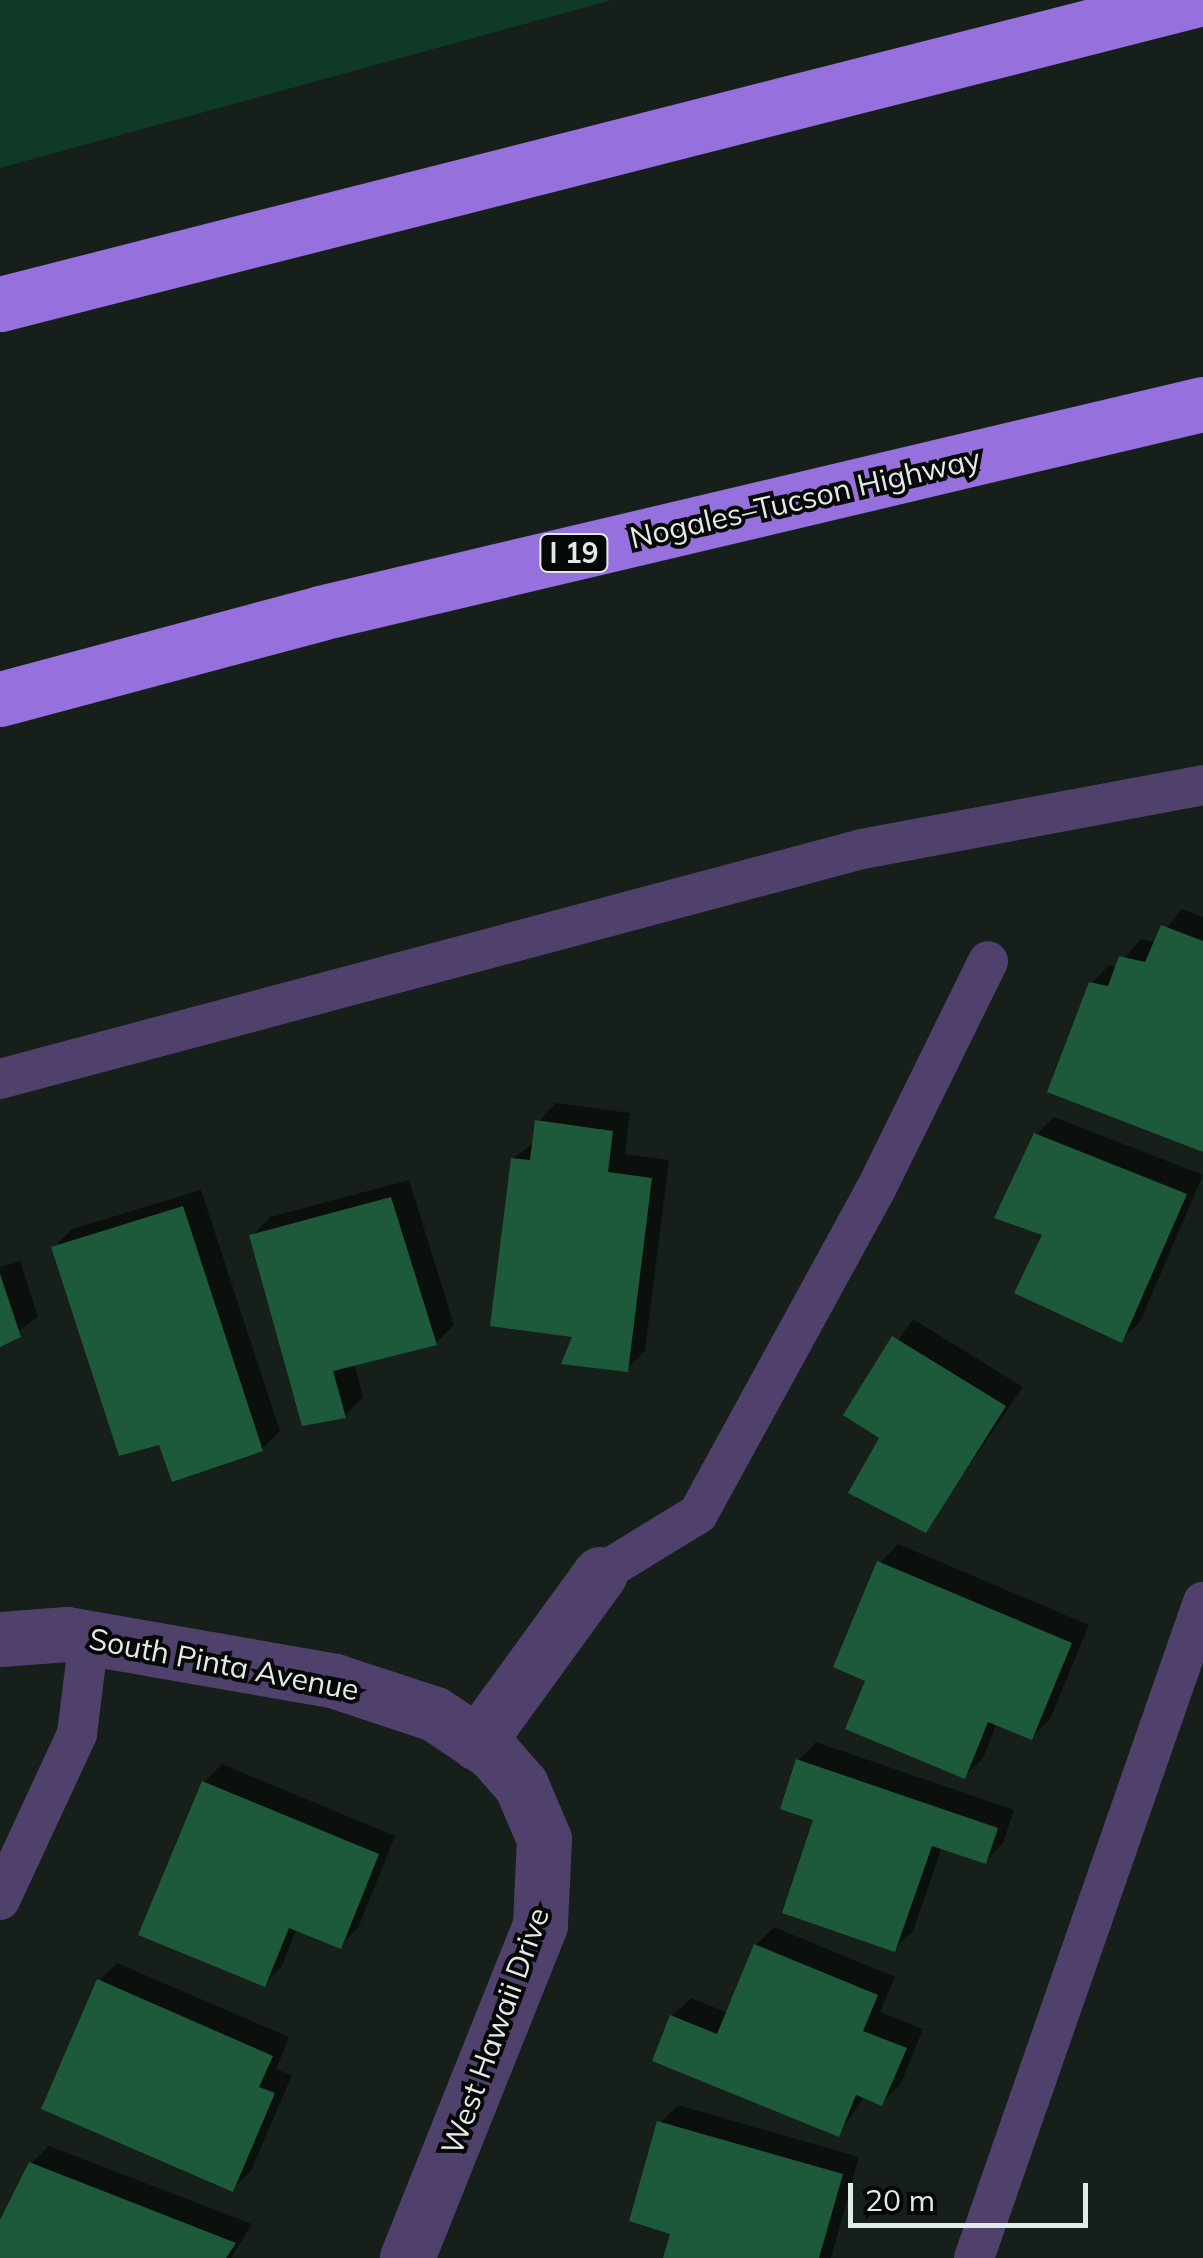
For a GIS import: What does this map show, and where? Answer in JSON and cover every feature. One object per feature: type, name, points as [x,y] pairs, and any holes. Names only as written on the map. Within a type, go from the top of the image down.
[{"type":"highway","points":[[0,304],[1194,0]]},
{"type":"highway","name":"Nogales–Tucson Highway","points":[[0,700],[320,613],[1203,404]]},
{"type":"street","points":[[485,1748],[600,1574]]},
{"type":"street","name":"South Pinta Avenue","points":[[0,1640],[89,1637],[335,1682],[435,1714],[485,1748]]},
{"type":"street","name":"West Hawaii Drive","points":[[407,2258],[510,2007],[547,1889],[544,1839],[522,1785],[485,1748]]},
{"type":"lane","points":[[0,1079],[862,848],[1203,785]]},
{"type":"lane","points":[[600,1574],[698,1514],[875,1191],[988,961]]},
{"type":"lane","points":[[974,2258],[1203,1602]]},
{"type":"lane","points":[[0,1900],[78,1734],[89,1637]]},
{"type":"green space","points":[[0,0],[612,0],[0,168]]},
{"type":"building","points":[[1161,925],[1203,941],[1203,1152],[1047,1092],[1089,982],[1108,986],[1119,956],[1145,962]]},
{"type":"building","points":[[535,1120],[613,1131],[608,1172],[652,1178],[628,1372],[561,1364],[572,1337],[490,1326],[511,1158],[530,1160]]},
{"type":"building","points":[[1034,1133],[1187,1194],[1122,1343],[1014,1293],[1042,1235],[994,1218]]},
{"type":"building","points":[[391,1197],[437,1345],[333,1371],[346,1418],[302,1426],[249,1235]]},
{"type":"building","points":[[183,1206],[263,1451],[172,1482],[159,1445],[119,1456],[51,1247]]},
{"type":"building","points":[[0,1274],[21,1337],[0,1347]]},
{"type":"building","points":[[892,1336],[1006,1406],[926,1533],[848,1493],[879,1438],[843,1415]]},
{"type":"building","points":[[877,1561],[1072,1643],[1032,1740],[988,1722],[965,1779],[845,1729],[865,1681],[833,1667]]},
{"type":"building","points":[[796,1759],[998,1828],[986,1864],[932,1846],[895,1952],[782,1913],[813,1820],[780,1809]]},
{"type":"building","points":[[202,1781],[379,1854],[341,1949],[289,1928],[265,1987],[138,1935]]},
{"type":"building","points":[[754,1944],[878,1995],[863,2031],[907,2048],[882,2106],[856,2095],[839,2137],[652,2061],[670,2015],[717,2034]]},
{"type":"building","points":[[97,1979],[273,2056],[259,2087],[275,2093],[233,2192],[41,2109]]},
{"type":"building","points":[[657,2121],[843,2174],[819,2258],[663,2258],[670,2234],[629,2221]]},
{"type":"building","points":[[29,2162],[236,2243],[226,2258],[0,2258],[0,2220]]}]
